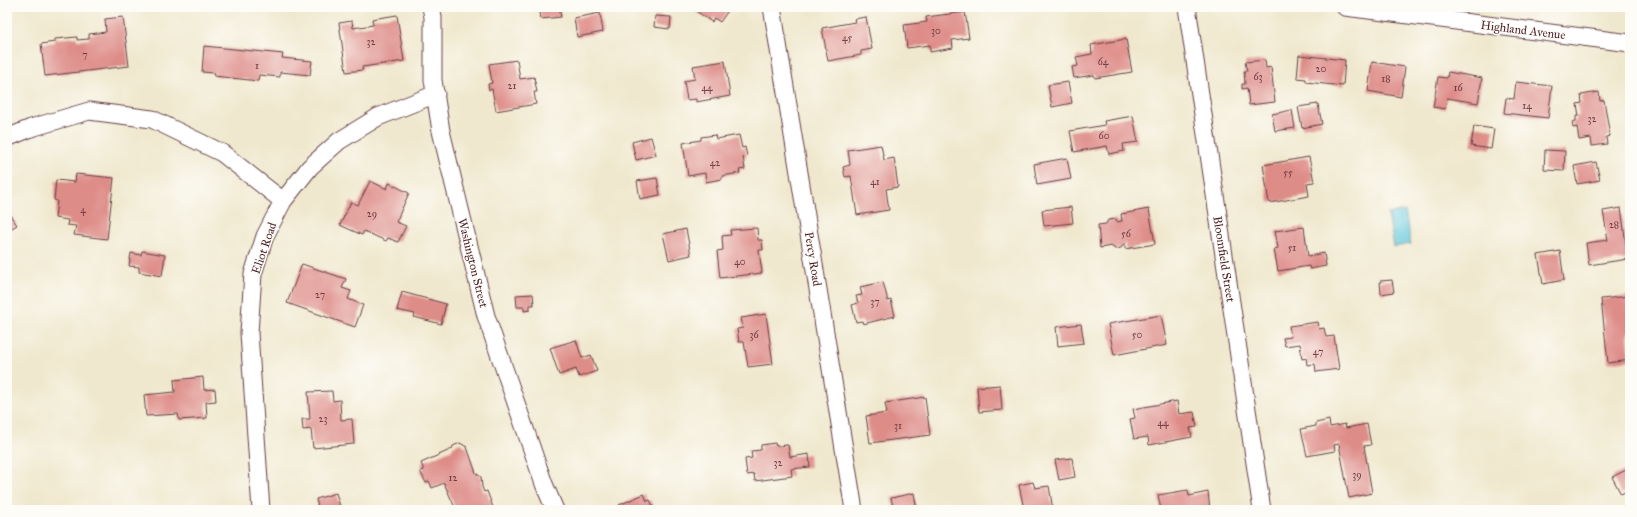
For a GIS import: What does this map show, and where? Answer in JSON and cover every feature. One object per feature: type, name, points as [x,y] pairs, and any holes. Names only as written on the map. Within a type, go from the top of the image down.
[{"type":"street","name":"Washington Street","points":[[431,7],[433,16],[433,80],[441,131],[486,316],[555,510]]},
{"type":"street","name":"Percy Road","points":[[772,7],[854,510]]},
{"type":"street","name":"Bloomfield Street","points":[[1186,7],[1262,510]]},
{"type":"street","name":"Highland Avenue","points":[[1345,7],[1630,43]]},
{"type":"street","name":"Eliot Road","points":[[261,510],[249,333],[254,274],[265,236],[283,201],[310,167],[339,141],[378,117],[436,94]]},
{"type":"street","points":[[7,138],[31,128],[89,112],[152,119],[222,153],[283,201]]},
{"type":"water","points":[[1405,211],[1411,244],[1394,247],[1388,214]]},
{"type":"building","points":[[539,7],[559,7],[561,17],[541,19]]},
{"type":"building","points":[[690,7],[730,8],[720,22],[714,18],[712,22]]},
{"type":"building","points":[[965,12],[969,38],[952,40],[953,48],[930,52],[930,45],[907,48],[904,25],[927,22],[926,17]]},
{"type":"building","points":[[600,13],[603,32],[577,37],[574,18]]},
{"type":"building","points":[[397,15],[404,61],[362,67],[363,70],[346,72],[339,23],[352,21],[353,28],[373,25],[372,19]]},
{"type":"building","points":[[655,16],[671,17],[670,29],[654,27]]},
{"type":"building","points":[[123,17],[129,66],[45,76],[41,44],[55,42],[55,39],[77,37],[77,40],[89,39],[89,34],[106,32],[105,19]]},
{"type":"building","points":[[866,17],[872,49],[861,51],[861,55],[828,61],[822,28],[855,22],[854,19]]},
{"type":"building","points":[[1126,39],[1132,72],[1095,78],[1094,75],[1074,78],[1072,67],[1078,66],[1076,57],[1092,54],[1091,45]]},
{"type":"building","points":[[204,46],[283,54],[282,58],[312,61],[310,75],[280,72],[280,77],[259,75],[258,81],[214,76],[215,73],[202,72]]},
{"type":"building","points":[[1299,55],[1345,60],[1343,86],[1306,82],[1306,79],[1297,78]]},
{"type":"building","points":[[517,60],[520,79],[534,77],[537,92],[534,92],[536,104],[496,111],[492,89],[489,90],[488,84],[492,83],[489,64]]},
{"type":"building","points":[[1265,60],[1266,68],[1271,67],[1275,102],[1249,105],[1247,88],[1242,89],[1242,84],[1245,84],[1244,71],[1247,71],[1245,62]]},
{"type":"building","points":[[725,61],[730,96],[696,102],[696,99],[687,100],[684,81],[695,79],[693,66]]},
{"type":"building","points":[[1372,62],[1405,67],[1401,97],[1368,91]]},
{"type":"building","points":[[1448,72],[1482,78],[1478,103],[1447,98],[1445,109],[1433,107],[1438,77],[1447,78]]},
{"type":"building","points":[[1068,82],[1072,103],[1052,107],[1048,85]]},
{"type":"building","points":[[1516,82],[1552,86],[1548,118],[1504,113],[1506,98],[1514,99]]},
{"type":"building","points":[[1599,92],[1600,101],[1604,100],[1610,136],[1606,137],[1607,144],[1592,146],[1591,138],[1579,140],[1577,127],[1573,128],[1572,122],[1576,121],[1576,116],[1579,116],[1577,104],[1582,103],[1581,95]]},
{"type":"building","points":[[1318,104],[1322,124],[1302,128],[1298,107]]},
{"type":"building","points":[[1292,110],[1295,128],[1275,131],[1272,114]]},
{"type":"building","points":[[1133,116],[1138,142],[1123,144],[1124,151],[1109,154],[1107,146],[1074,152],[1070,131],[1105,125],[1104,121]]},
{"type":"building","points":[[1474,126],[1494,129],[1491,149],[1471,146]]},
{"type":"building","points":[[715,135],[716,139],[739,135],[742,148],[745,147],[747,156],[743,157],[745,169],[739,170],[740,173],[722,176],[722,179],[706,182],[705,173],[688,176],[683,143],[701,140],[701,137]]},
{"type":"building","points":[[651,137],[656,155],[636,160],[632,142]]},
{"type":"building","points":[[881,145],[884,160],[894,158],[898,187],[886,189],[889,210],[857,215],[851,176],[845,177],[843,167],[850,165],[848,150]]},
{"type":"building","points":[[1545,150],[1565,151],[1564,171],[1544,170]]},
{"type":"building","points":[[1309,157],[1314,182],[1307,183],[1309,196],[1269,203],[1263,165]]},
{"type":"building","points":[[1067,158],[1071,179],[1037,185],[1034,164]]},
{"type":"building","points":[[1596,162],[1600,180],[1577,184],[1574,166]]},
{"type":"building","points":[[76,174],[114,178],[107,239],[74,235],[76,226],[67,225],[68,220],[55,218],[57,201],[54,200],[56,180],[75,182]]},
{"type":"building","points":[[657,178],[660,195],[640,199],[637,181]]},
{"type":"building","points":[[370,181],[387,189],[389,183],[409,193],[396,222],[406,226],[398,242],[388,238],[386,241],[364,231],[362,235],[340,225],[351,202],[358,205]]},
{"type":"building","points":[[1071,207],[1073,223],[1044,226],[1042,210]]},
{"type":"building","points":[[1621,208],[1628,259],[1589,265],[1586,243],[1608,240],[1603,211]]},
{"type":"building","points":[[1149,209],[1155,244],[1125,249],[1125,243],[1121,248],[1115,249],[1111,246],[1100,248],[1098,225],[1106,224],[1108,220],[1116,219],[1117,222],[1122,221],[1121,214]]},
{"type":"building","points":[[7,211],[17,225],[7,231]]},
{"type":"building","points":[[1304,227],[1308,256],[1324,253],[1326,266],[1310,269],[1309,266],[1278,271],[1274,249],[1278,248],[1275,231]]},
{"type":"building","points":[[757,228],[758,240],[762,240],[763,250],[759,250],[762,273],[720,278],[717,251],[723,250],[722,236],[731,235],[730,230]]},
{"type":"building","points":[[686,229],[691,255],[669,260],[663,234]]},
{"type":"building","points":[[142,251],[165,255],[162,276],[139,272],[139,267],[129,266],[131,253],[141,255]]},
{"type":"building","points":[[1560,251],[1564,280],[1543,284],[1538,255]]},
{"type":"building","points":[[302,264],[346,279],[342,288],[351,291],[348,299],[363,305],[355,327],[287,303]]},
{"type":"building","points":[[1392,280],[1394,292],[1381,294],[1380,281]]},
{"type":"building","points":[[883,282],[888,301],[891,300],[895,316],[863,324],[862,321],[856,322],[852,305],[858,303],[856,296],[862,295],[860,287]]},
{"type":"building","points":[[402,292],[446,304],[441,324],[414,317],[415,314],[397,310]]},
{"type":"building","points":[[533,294],[534,305],[530,305],[530,310],[524,311],[524,307],[517,307],[516,295]]},
{"type":"building","points":[[1630,296],[1630,332],[1628,332],[1630,360],[1608,363],[1601,299]]},
{"type":"building","points":[[766,314],[773,364],[748,367],[744,342],[739,342],[737,329],[743,328],[741,318]]},
{"type":"building","points":[[1161,315],[1167,345],[1114,355],[1108,324]]},
{"type":"building","points":[[1318,322],[1319,329],[1324,328],[1326,337],[1334,336],[1339,369],[1316,372],[1315,364],[1307,365],[1306,358],[1302,359],[1300,344],[1285,346],[1283,338],[1291,337],[1289,326]]},
{"type":"building","points":[[1081,324],[1084,343],[1058,346],[1056,327]]},
{"type":"building","points":[[576,340],[582,358],[591,355],[597,371],[579,377],[576,369],[559,375],[550,348]]},
{"type":"building","points":[[203,377],[204,390],[215,389],[216,401],[206,402],[207,418],[179,420],[178,414],[146,416],[144,395],[175,392],[174,380]]},
{"type":"building","points":[[1000,385],[1002,410],[979,412],[977,387]]},
{"type":"building","points":[[332,391],[333,401],[340,400],[341,420],[352,419],[354,444],[313,448],[311,429],[303,430],[302,419],[310,419],[308,392]]},
{"type":"building","points":[[925,397],[930,435],[870,443],[866,416],[887,413],[885,403]]},
{"type":"building","points":[[1177,401],[1179,414],[1194,412],[1197,427],[1190,428],[1192,437],[1149,445],[1148,437],[1134,439],[1130,419],[1135,418],[1133,409]]},
{"type":"building","points":[[1329,420],[1330,427],[1345,424],[1346,428],[1367,424],[1371,445],[1364,446],[1372,493],[1349,498],[1339,444],[1334,445],[1335,451],[1307,456],[1301,429],[1316,426],[1316,423]]},
{"type":"building","points":[[460,443],[467,447],[476,473],[481,477],[484,492],[487,491],[494,510],[456,510],[444,483],[432,488],[429,481],[426,483],[420,471],[424,470],[421,463],[452,449],[453,446]]},
{"type":"building","points":[[775,443],[776,446],[788,445],[790,457],[809,454],[810,467],[791,469],[792,476],[755,481],[754,474],[747,475],[745,459],[752,458],[751,451],[761,450],[761,445]]},
{"type":"building","points":[[1072,458],[1075,477],[1059,480],[1055,460]]},
{"type":"building","points":[[1630,468],[1630,489],[1621,494],[1612,477]]},
{"type":"building","points":[[1033,482],[1035,488],[1049,486],[1053,510],[1024,510],[1019,485]]},
{"type":"building","points":[[1188,490],[1189,496],[1208,492],[1210,510],[1161,510],[1158,495]]},
{"type":"building","points":[[336,493],[341,510],[315,510],[314,508],[318,507],[316,499]]},
{"type":"building","points":[[914,493],[917,510],[894,510],[891,498]]},
{"type":"building","points":[[644,494],[647,501],[650,500],[655,510],[622,510],[619,505]]}]
